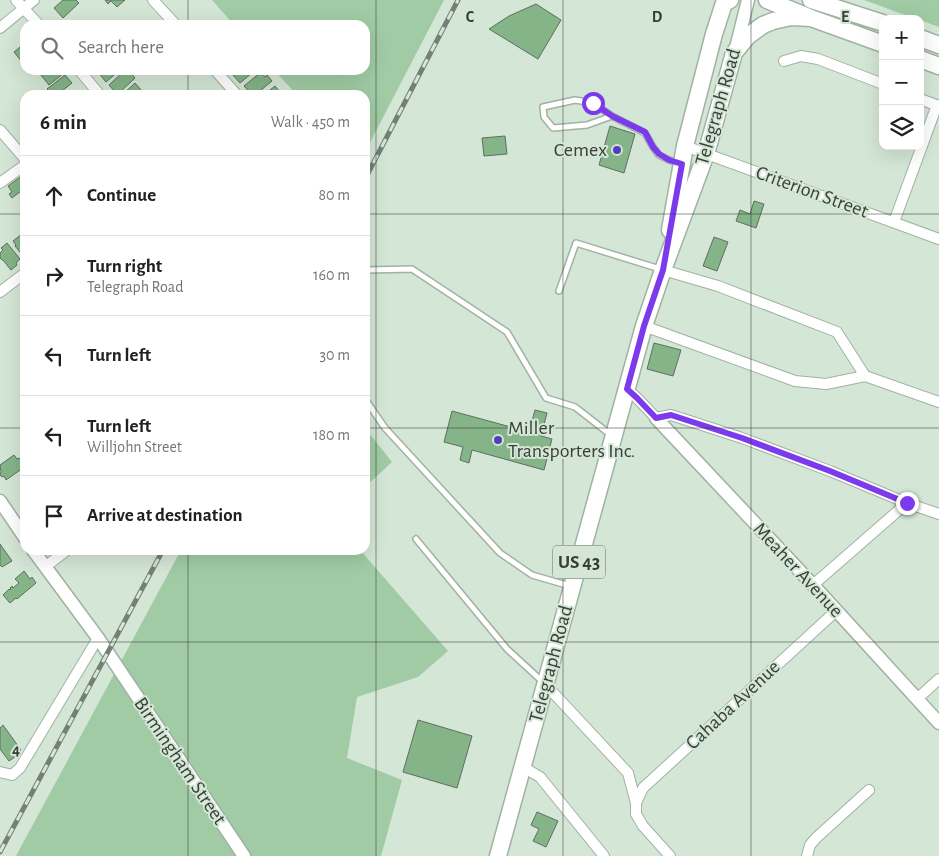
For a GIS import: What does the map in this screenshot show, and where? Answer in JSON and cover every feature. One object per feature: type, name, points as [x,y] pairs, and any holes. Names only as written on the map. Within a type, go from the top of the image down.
[{"type":"main road","points":[[767,0],[879,43]]},
{"type":"main road","points":[[814,0],[879,23]]},
{"type":"main road","name":"Telegraph Road","points":[[663,270],[685,146],[714,34],[726,1]]},
{"type":"main road","points":[[734,53],[748,36],[763,25],[791,17],[811,18]]},
{"type":"main road","points":[[924,39],[939,45]]},
{"type":"main road","name":"Telegraph Road","points":[[498,856],[644,326],[706,154],[734,53]]},
{"type":"main road","points":[[923,60],[939,66]]},
{"type":"street","points":[[16,0],[35,20]]},
{"type":"street","points":[[0,28],[34,0]]},
{"type":"street","points":[[154,0],[172,20]]},
{"type":"street","name":"Telegraph Road","points":[[734,53],[748,0]]},
{"type":"street","points":[[784,61],[801,56],[818,59],[879,82]]},
{"type":"street","points":[[83,75],[96,90]]},
{"type":"street","points":[[219,75],[233,90]]},
{"type":"street","points":[[894,222],[938,106],[924,101]]},
{"type":"street","points":[[0,130],[20,153]]},
{"type":"street","name":"Criterion Street","points":[[685,146],[939,239]]},
{"type":"street","points":[[0,183],[20,169]]},
{"type":"street","points":[[663,270],[718,286],[837,332],[865,376]]},
{"type":"street","points":[[0,292],[20,277]]},
{"type":"street","points":[[644,326],[795,381],[826,384],[865,376],[939,402]]},
{"type":"street","points":[[627,389],[656,418],[671,415],[733,435],[939,514]]},
{"type":"street","name":"Meaher Avenue","points":[[656,418],[939,723]]},
{"type":"street","points":[[0,502],[20,531]]},
{"type":"street","points":[[813,585],[907,503]]},
{"type":"street","name":"Birmingham Street","points":[[37,555],[98,638],[244,856]]},
{"type":"street","points":[[45,567],[61,555]]},
{"type":"street","name":"Cahaba Avenue","points":[[636,803],[642,788],[836,610]]},
{"type":"street","points":[[0,772],[12,775],[20,768],[98,638]]},
{"type":"street","points":[[917,699],[939,679]]},
{"type":"street","points":[[546,685],[642,788]]},
{"type":"street","points":[[523,766],[540,777],[604,856]]},
{"type":"street","points":[[628,773],[636,803],[636,814],[643,826],[670,856]]},
{"type":"street","points":[[807,856],[810,845],[816,838],[869,790]]},
{"type":"lane","points":[[612,116],[587,125],[553,128],[544,117],[543,107],[575,100],[593,103],[612,116],[645,132],[659,154],[669,160],[682,164]]},
{"type":"lane","points":[[559,291],[576,243],[663,270]]},
{"type":"lane","points":[[370,270],[412,269],[507,332],[546,398],[575,408],[614,437]]},
{"type":"lane","points":[[370,406],[385,428],[500,553],[532,575],[573,587]]},
{"type":"lane","points":[[416,540],[508,650],[546,685]]},
{"type":"green space","points":[[212,0],[444,0],[370,142],[370,90],[292,90],[279,75],[370,75],[370,20],[230,20]]},
{"type":"green space","points":[[864,0],[939,0],[939,27],[924,21],[924,15],[905,15]]},
{"type":"green space","points":[[370,434],[392,462],[370,482]]},
{"type":"green space","points":[[178,555],[364,555],[448,651],[418,677],[357,697],[347,758],[402,780],[381,856],[16,856]]},
{"type":"building","points":[[63,0],[76,0],[79,3],[63,18],[54,8]]},
{"type":"building","points":[[105,0],[125,0],[117,7],[111,1],[108,4]]},
{"type":"building","points":[[536,4],[561,20],[538,59],[489,29],[509,16]]},
{"type":"building","points":[[20,47],[20,60],[14,52]]},
{"type":"building","points":[[41,75],[62,75],[49,85]]},
{"type":"building","points":[[65,75],[72,83],[63,90],[47,89]]},
{"type":"building","points":[[100,75],[114,75],[106,82]]},
{"type":"building","points":[[120,75],[132,75],[135,78],[122,90],[113,90],[109,85]]},
{"type":"building","points":[[233,75],[250,75],[240,83]]},
{"type":"building","points":[[257,75],[263,75],[265,77],[267,75],[272,81],[261,90],[248,90],[244,86]]},
{"type":"building","points":[[135,83],[141,90],[127,90]]},
{"type":"building","points":[[275,86],[278,90],[270,90]]},
{"type":"building","name":"Cemex","points":[[610,126],[635,134],[624,173],[599,165]]},
{"type":"building","points":[[505,136],[507,154],[484,156],[482,138]]},
{"type":"building","points":[[20,177],[20,192],[12,198],[9,194],[12,192],[8,186]]},
{"type":"building","points":[[754,201],[764,204],[756,228],[736,221],[740,210],[750,214]]},
{"type":"building","points":[[20,236],[20,252],[15,246],[13,241]]},
{"type":"building","points":[[714,237],[728,242],[717,271],[703,266]]},
{"type":"building","points":[[7,243],[20,259],[11,270],[0,258],[0,253],[3,250],[1,248]]},
{"type":"building","points":[[654,343],[681,350],[673,376],[647,369]]},
{"type":"building","name":"Miller Transporters Inc.","points":[[535,410],[547,413],[541,436],[552,439],[544,470],[472,450],[469,463],[460,460],[463,447],[444,442],[452,411],[529,432]]},
{"type":"building","points":[[14,455],[20,459],[20,470],[6,480],[4,476],[0,475],[0,465]]},
{"type":"building","points":[[0,544],[12,561],[2,567],[0,565]]},
{"type":"building","points":[[24,571],[36,583],[10,603],[3,595],[12,586],[13,588],[19,583],[15,579]]},
{"type":"building","points":[[418,720],[472,736],[457,788],[403,772]]},
{"type":"building","points":[[3,725],[21,750],[9,761],[0,749],[0,728]]},
{"type":"building","points":[[537,812],[558,821],[546,847],[533,841],[539,829],[531,825]]},
{"type":"railway","points":[[370,169],[458,0]]},
{"type":"railway","points":[[0,852],[160,555]]},
{"type":"place","name":"Cemex","points":[[617,150]]},
{"type":"place","name":"Miller Transporters Inc.","points":[[498,440]]},
{"type":"route","points":[[593,103],[612,116],[645,132],[659,154],[669,160],[682,164],[663,270],[644,326],[627,389],[656,418],[671,415],[742,438],[830,471],[907,503]]}]
